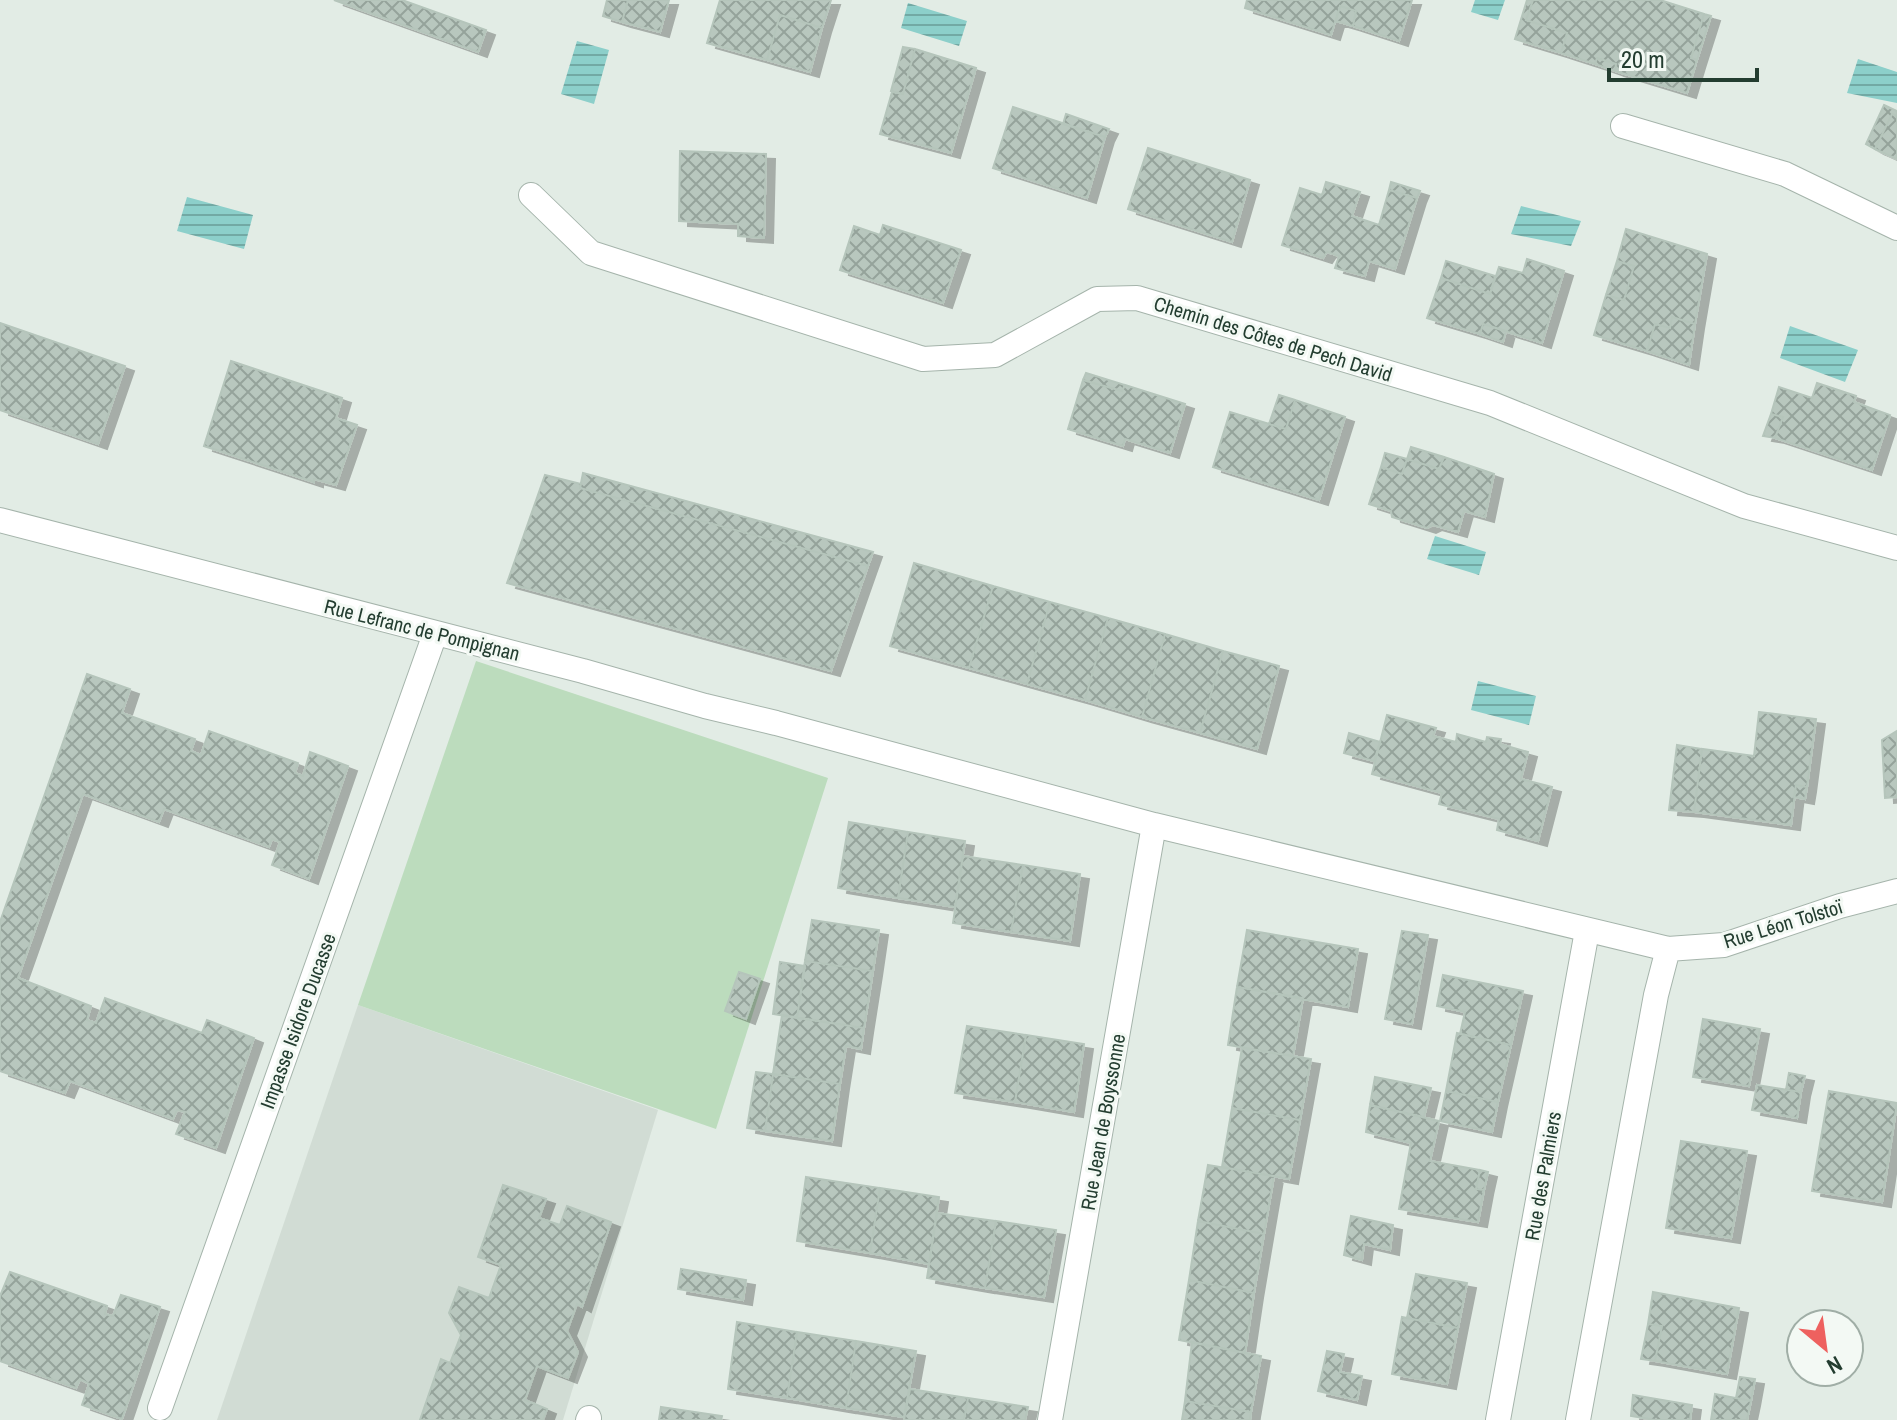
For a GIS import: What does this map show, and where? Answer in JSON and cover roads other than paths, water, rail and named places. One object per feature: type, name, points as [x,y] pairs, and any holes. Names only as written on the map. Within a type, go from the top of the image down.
[{"type":"street","points":[[1623,126],[1785,174],[1897,228]]},
{"type":"street","name":"Chemin des Côtes de Pech David","points":[[531,195],[591,253],[923,359],[995,355],[1097,299],[1137,298],[1490,403],[1744,506],[1897,548]]},
{"type":"street","name":"Rue Lefranc de Pompignan","points":[[0,520],[583,671],[1154,825]]},
{"type":"street","name":"Impasse Isidore Ducasse","points":[[160,1408],[435,634]]},
{"type":"street","points":[[1154,825],[1668,949],[1656,995],[1578,1420]]},
{"type":"street","name":"Rue Jean de Boyssonne","points":[[1050,1420],[1154,825]]},
{"type":"street","name":"Rue Léon Tolstoï","points":[[1668,949],[1724,945],[1840,906],[1897,891]]},
{"type":"street","name":"Rue des Palmiers","points":[[1498,1420],[1587,931]]},
{"type":"water","points":[[1475,0],[1505,0],[1498,20],[1471,12]]},
{"type":"water","points":[[908,3],[967,21],[959,46],[901,28]]},
{"type":"water","points":[[577,41],[609,50],[594,104],[561,94]]},
{"type":"water","points":[[1858,59],[1897,72],[1897,103],[1847,93]]},
{"type":"water","points":[[187,197],[253,215],[244,249],[177,231]]},
{"type":"water","points":[[1521,206],[1581,221],[1571,246],[1511,234]]},
{"type":"water","points":[[1790,326],[1858,350],[1845,382],[1780,358]]},
{"type":"water","points":[[1435,536],[1486,552],[1479,575],[1427,559]]},
{"type":"water","points":[[1478,681],[1536,696],[1529,725],[1471,710]]}]
